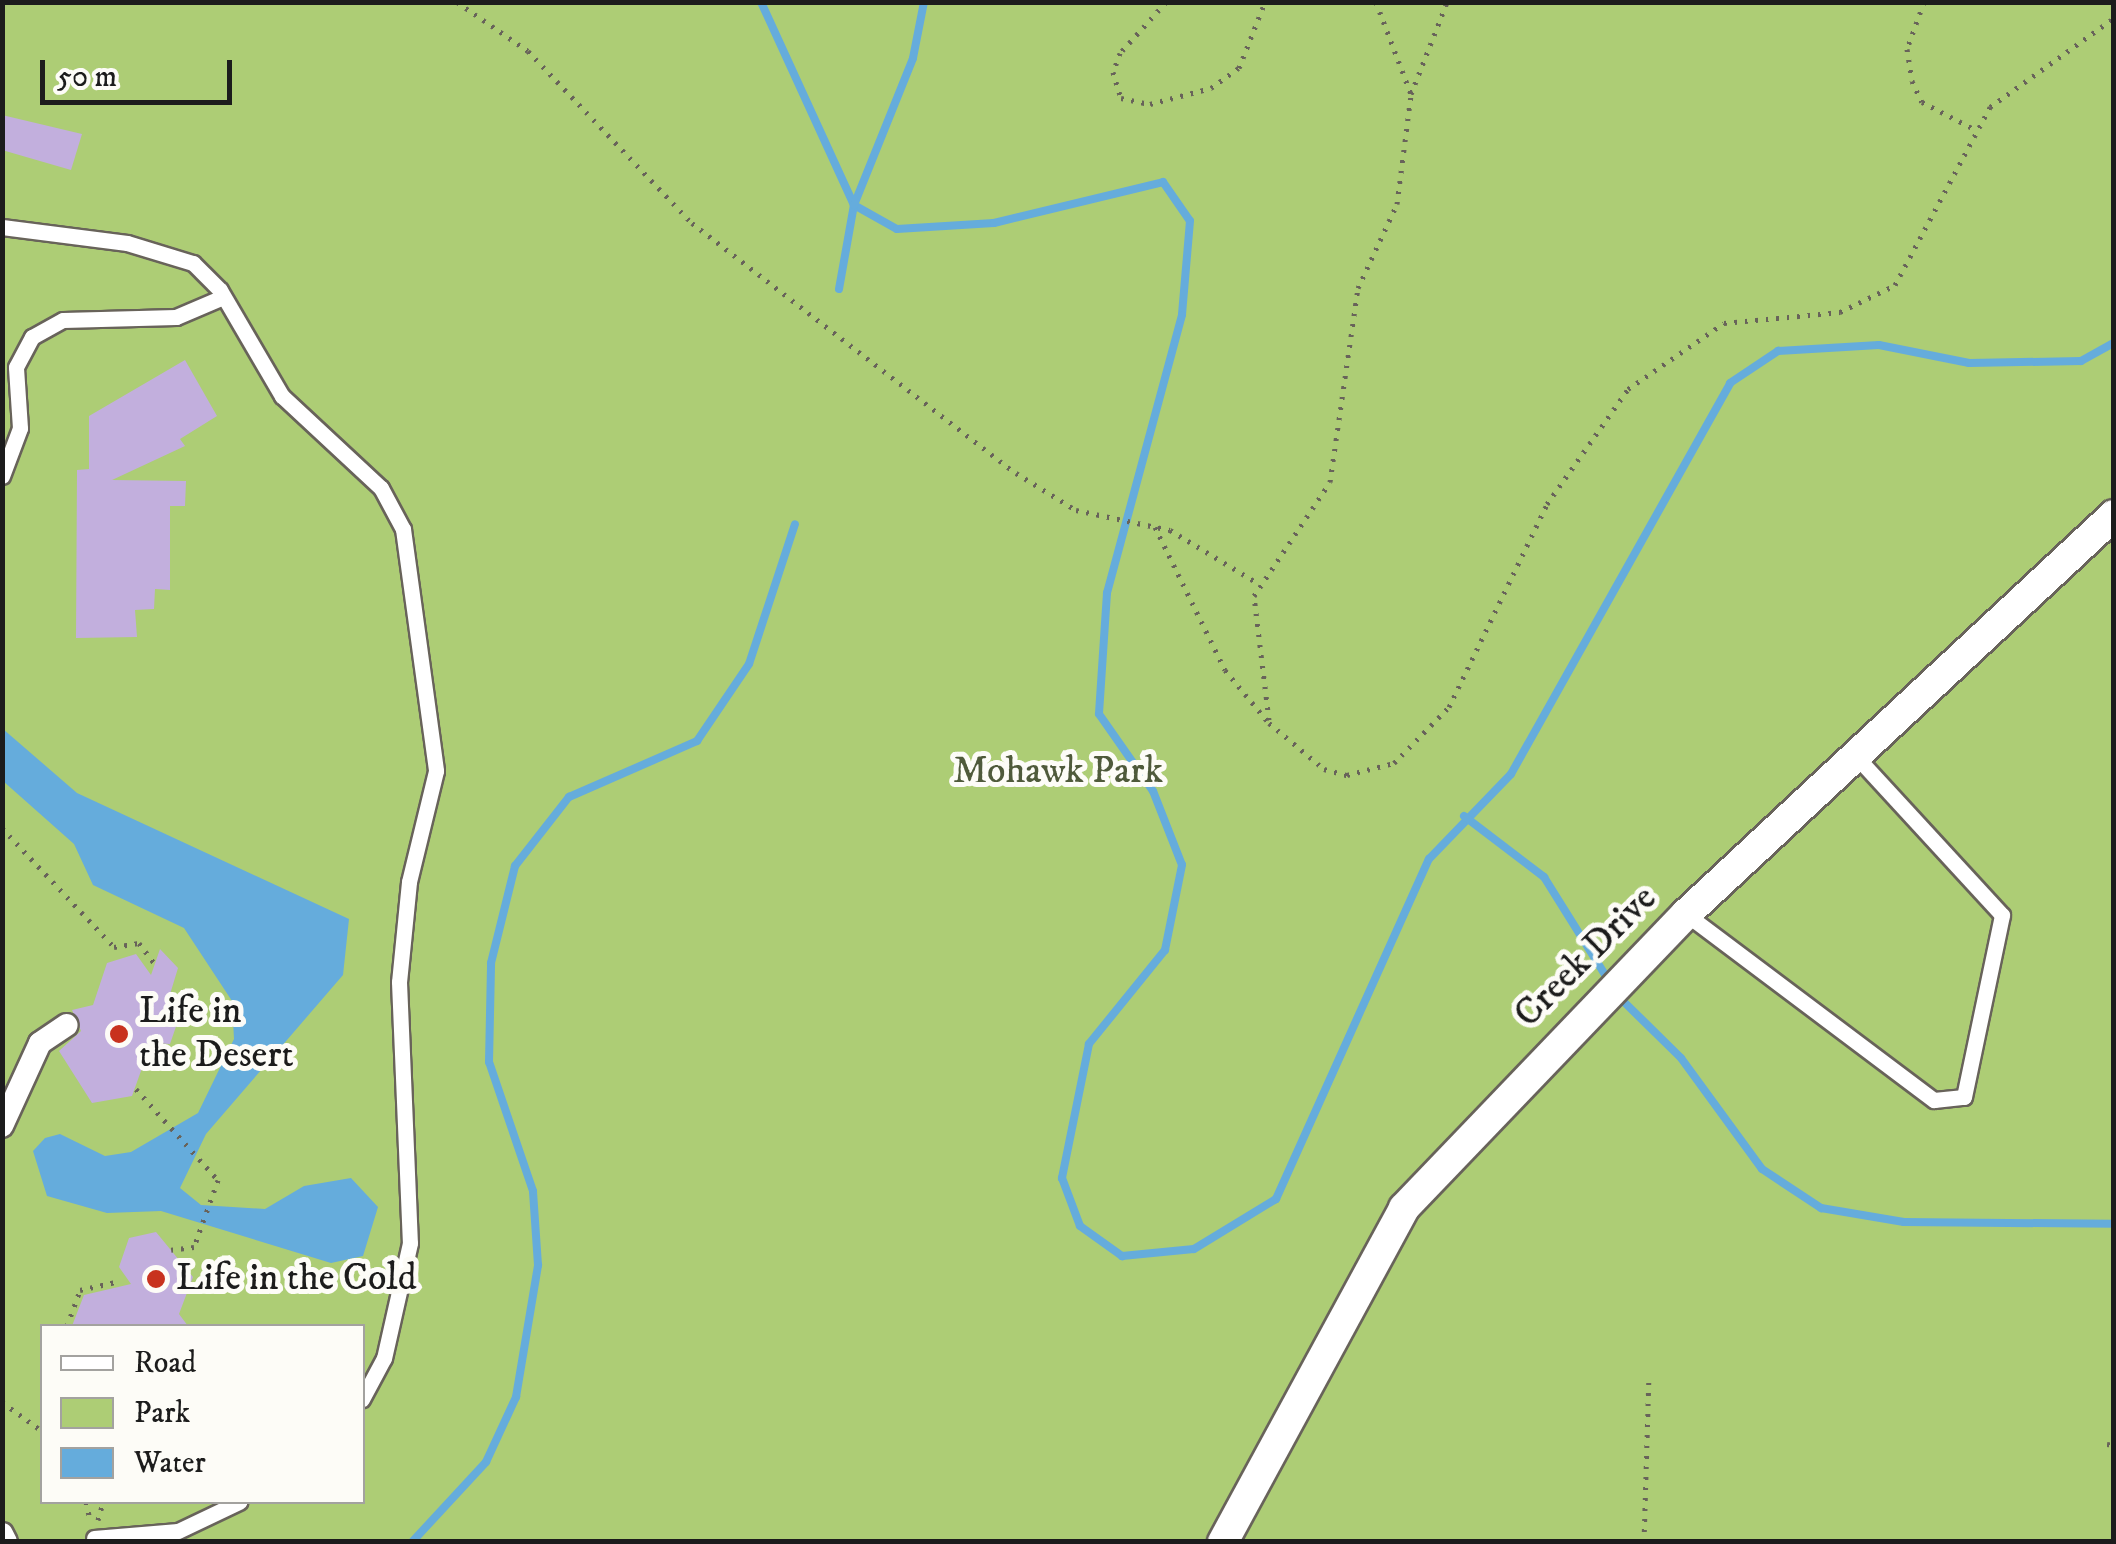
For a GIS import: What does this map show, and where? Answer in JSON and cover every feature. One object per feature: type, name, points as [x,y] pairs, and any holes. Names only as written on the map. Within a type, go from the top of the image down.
[{"type":"street","name":"Creek Drive","points":[[1224,1542],[1404,1208],[1598,1000],[1686,914],[2114,515]]},
{"type":"street","points":[[2,1126],[40,1043],[67,1025]]},
{"type":"street","points":[[2,1534],[6,1542]]},
{"type":"lane","points":[[2,227],[127,243],[193,263],[223,297],[282,396],[381,488],[403,529],[436,771],[409,882],[399,982],[410,1244],[384,1358],[365,1393]]},
{"type":"lane","points":[[2,476],[20,428],[16,367],[32,336],[63,320],[176,317],[223,297]]},
{"type":"lane","points":[[1686,914],[1934,1100],[1964,1097],[2002,915],[1856,755]]},
{"type":"lane","points":[[94,1538],[178,1531],[235,1504]]},
{"type":"path","points":[[457,2],[528,51],[692,223],[1016,473],[1096,513],[1155,527],[1260,584]]},
{"type":"path","points":[[1166,2],[1120,53],[1113,72],[1121,98],[1150,104],[1211,88],[1239,68],[1265,2]]},
{"type":"path","points":[[1376,2],[1411,94]]},
{"type":"path","points":[[1270,723],[1260,584],[1330,482],[1354,302],[1397,204],[1411,94],[1447,2]]},
{"type":"path","points":[[1924,2],[1907,49],[1912,81],[1922,102],[1974,129]]},
{"type":"path","points":[[1155,527],[1225,670],[1270,723],[1324,769],[1348,775],[1417,747],[1449,707],[1547,504],[1628,389],[1724,324],[1840,312],[1895,285],[1974,129],[2016,83],[2114,18]]},
{"type":"path","points":[[2,828],[114,947],[139,943],[155,964]]},
{"type":"path","points":[[136,1089],[218,1180],[194,1247],[170,1250]]},
{"type":"path","points":[[67,1324],[80,1290],[120,1282]]},
{"type":"path","points":[[1644,1542],[1649,1377]]},
{"type":"path","points":[[2,1402],[40,1430]]},
{"type":"green space","name":"Mohawk Park","points":[[3,3],[2113,3],[2113,1541],[3,1542]]},
{"type":"water","points":[[3,729],[77,793],[349,919],[343,975],[206,1134],[180,1188],[201,1205],[265,1209],[304,1186],[351,1178],[378,1207],[363,1256],[331,1263],[161,1211],[107,1213],[47,1196],[33,1151],[45,1138],[60,1134],[105,1156],[131,1152],[198,1113],[234,1039],[232,1001],[184,928],[93,885],[74,844],[3,781]]},
{"type":"building","points":[[2,115],[82,134],[71,170],[2,150]]},
{"type":"building","points":[[185,360],[217,416],[180,439],[185,446],[112,480],[186,481],[185,506],[170,506],[170,590],[155,589],[154,609],[135,610],[137,637],[76,638],[77,470],[89,469],[89,416]]},
{"type":"building","name":"Life in the Desert","points":[[160,949],[178,968],[168,1001],[180,1015],[170,1044],[151,1043],[132,1096],[92,1103],[59,1051],[81,1031],[72,1010],[93,1005],[107,963],[136,954],[151,975]]},
{"type":"building","name":"Life in the Cold","points":[[156,1232],[193,1277],[179,1314],[186,1324],[73,1324],[84,1295],[131,1284],[119,1267],[129,1238]]},
{"type":"waterway","points":[[761,2],[854,205]]},
{"type":"waterway","points":[[839,289],[854,205],[913,58],[924,2]]},
{"type":"waterway","points":[[854,205],[897,229],[994,223],[1163,182],[1190,221],[1182,315],[1107,593],[1099,714],[1153,791],[1182,865],[1165,950],[1089,1044],[1062,1178],[1080,1226],[1122,1256],[1194,1249],[1276,1199],[1429,859],[1511,774],[1730,383],[1778,351],[1879,345],[1969,363],[2081,361],[2114,343]]},
{"type":"waterway","points":[[412,1542],[486,1462],[516,1397],[538,1265],[533,1191],[489,1062],[491,963],[515,866],[569,797],[697,741],[749,664],[795,524]]},
{"type":"waterway","points":[[1464,816],[1544,877],[1609,981]]},
{"type":"waterway","points":[[1619,997],[1681,1058],[1762,1169],[1821,1208],[1904,1222],[2114,1224]]},
{"type":"place","name":"Life in the Desert","points":[[119,1034]]},
{"type":"place","name":"Life in the Cold","points":[[156,1279]]}]
